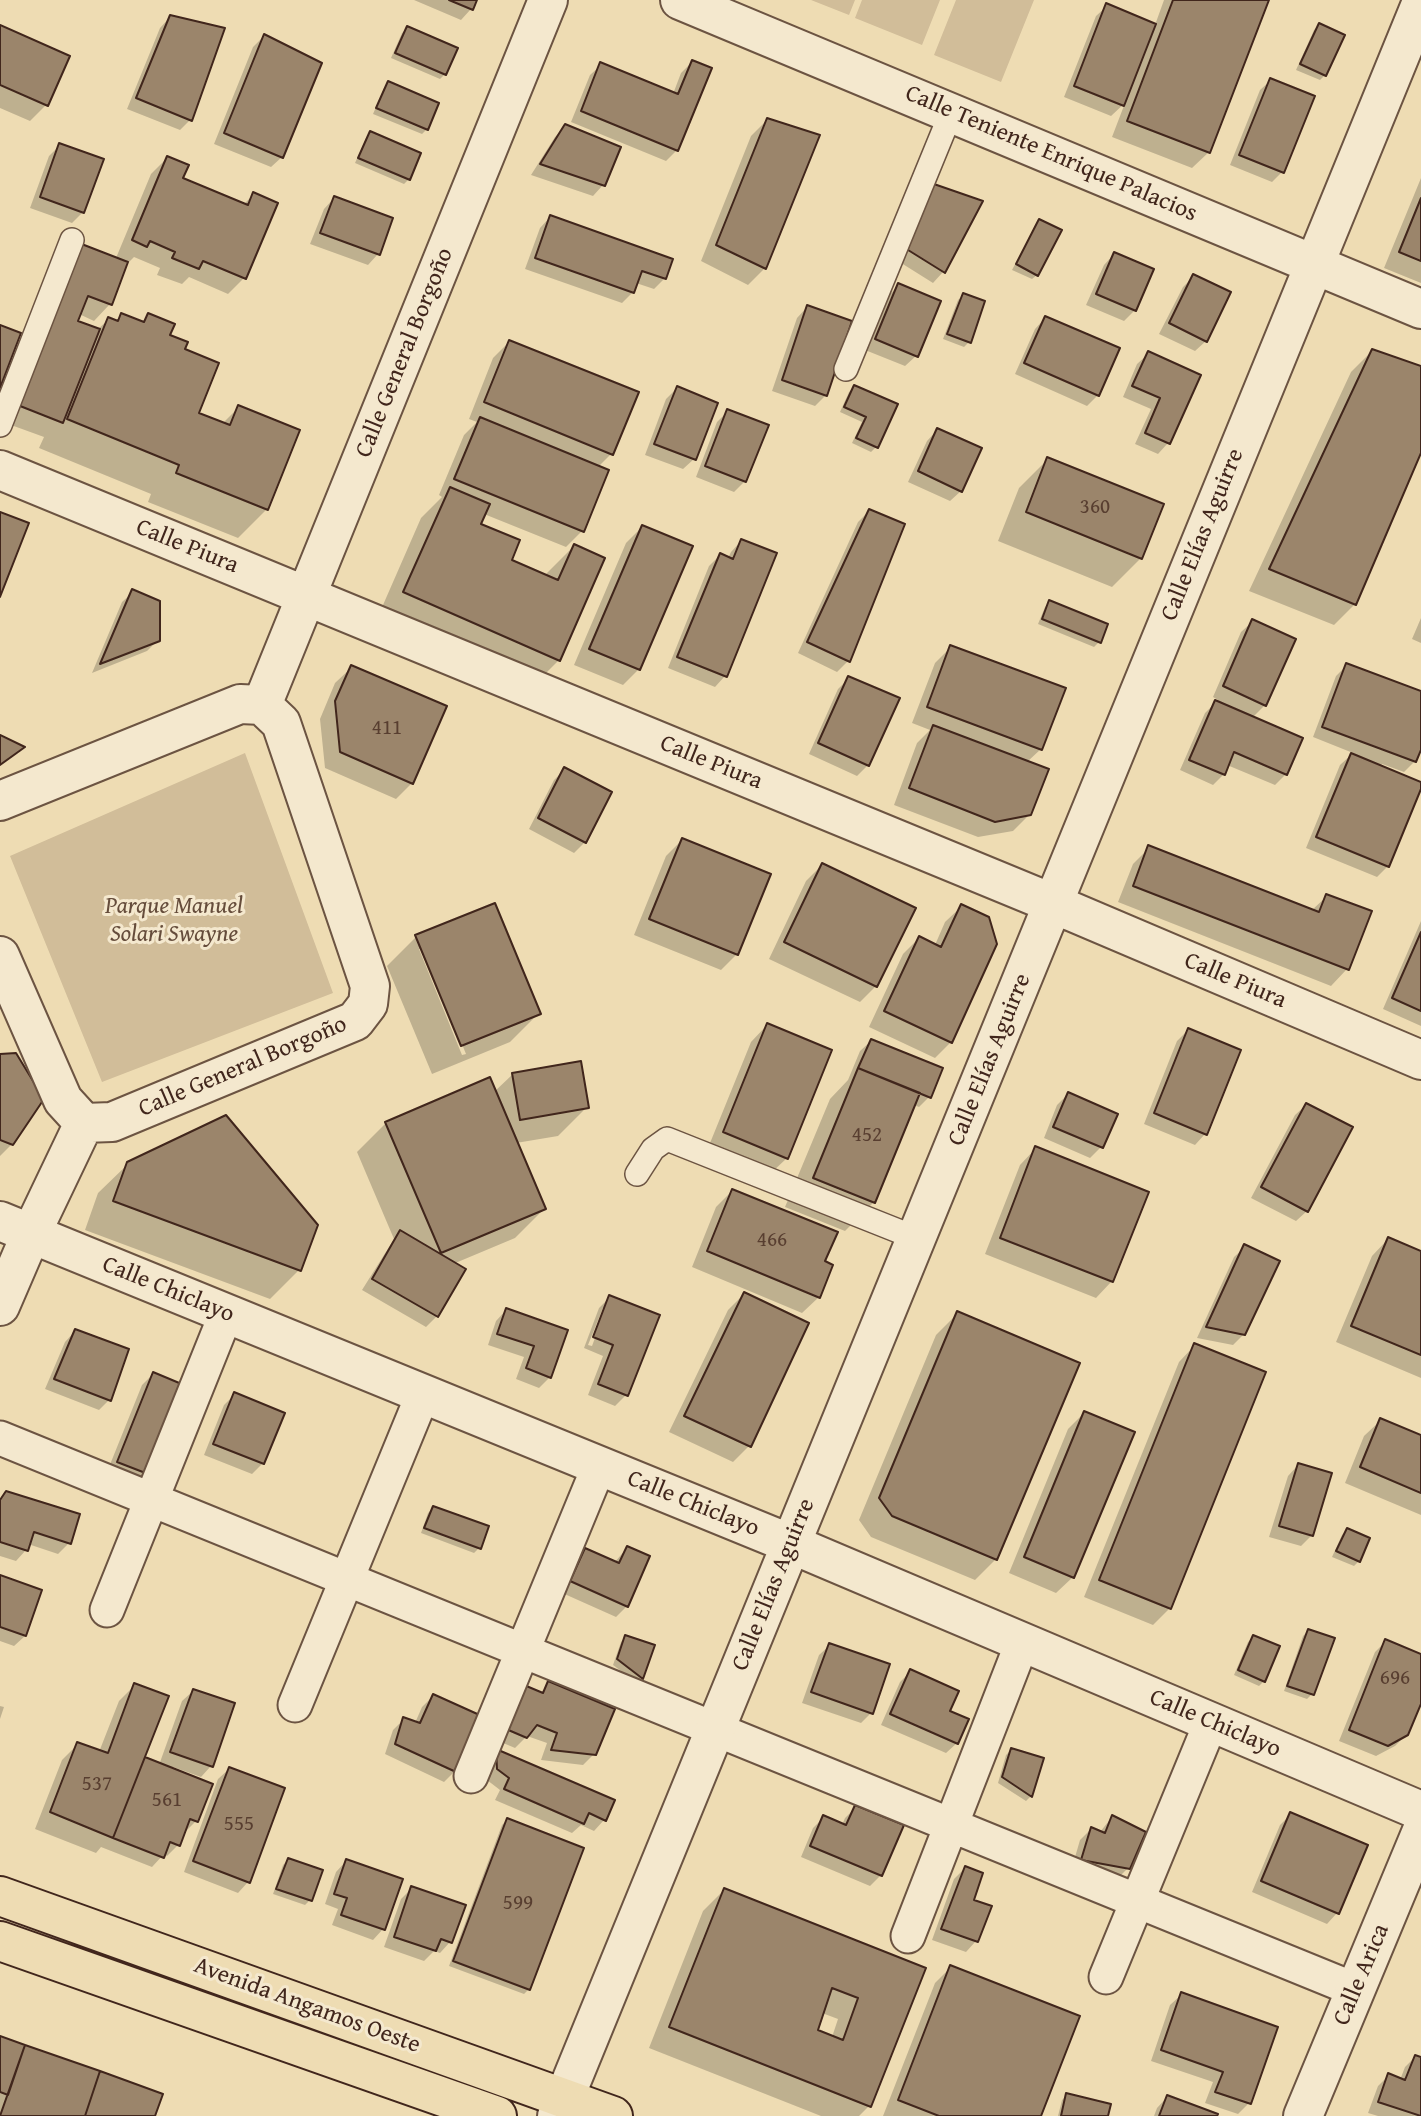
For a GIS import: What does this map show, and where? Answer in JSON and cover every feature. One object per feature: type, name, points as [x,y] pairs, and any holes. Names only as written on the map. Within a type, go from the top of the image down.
[{"type":"main road","name":"Avenida Angamos Oeste","points":[[0,1896],[561,2107],[613,2116]]},
{"type":"main road","name":"Avenida Angamos Oeste","points":[[0,1941],[497,2116]]},
{"type":"street","name":"Calle General Borgoño","points":[[84,1123],[112,1122],[355,1021],[368,1004],[370,986],[281,723],[262,705],[548,0]]},
{"type":"street","name":"Calle Teniente Enrique Palacios","points":[[680,0],[1421,309]]},
{"type":"street","name":"Calle Elías Aguirre","points":[[561,2107],[1421,4]]},
{"type":"street","name":"Calle Piura","points":[[0,470],[1054,904],[1421,1060]]},
{"type":"street","points":[[0,801],[240,704],[262,705]]},
{"type":"street","points":[[0,956],[63,1100],[84,1123],[15,1228],[0,1306]]},
{"type":"street","name":"Calle Chiclayo","points":[[15,1228],[791,1544],[1421,1811]]},
{"type":"street","points":[[107,1610],[226,1314]]},
{"type":"street","points":[[295,1705],[422,1394]]},
{"type":"street","points":[[0,1438],[1356,1990]]},
{"type":"street","points":[[471,1776],[599,1466]]},
{"type":"street","points":[[908,1936],[1022,1643]]},
{"type":"street","points":[[1106,1977],[1211,1723]]},
{"type":"street","name":"Calle Arica","points":[[1303,2116],[1421,1833]]},
{"type":"lane","points":[[846,369],[951,113]]},
{"type":"lane","points":[[0,425],[72,240]]},
{"type":"lane","points":[[637,1174],[653,1149],[667,1139],[869,1217],[916,1238]]},
{"type":"green space","points":[[811,0],[855,0],[849,15]]},
{"type":"green space","points":[[862,0],[940,0],[922,45],[855,18]]},
{"type":"green space","points":[[956,0],[1034,0],[1001,82],[934,55]]},
{"type":"green space","name":"Parque Manuel Solari Swayne","points":[[245,753],[333,993],[102,1082],[10,856]]},
{"type":"building","points":[[449,0],[477,0],[473,10]]},
{"type":"building","points":[[1173,0],[1269,0],[1210,153],[1127,121]]},
{"type":"building","points":[[1106,3],[1156,24],[1124,106],[1074,86]]},
{"type":"building","points":[[170,15],[225,28],[192,121],[136,98]]},
{"type":"building","points":[[1319,23],[1345,35],[1326,76],[1300,64]]},
{"type":"building","points":[[0,25],[70,56],[48,106],[0,85]]},
{"type":"building","points":[[407,26],[458,48],[446,75],[395,53]]},
{"type":"building","points":[[264,34],[322,63],[283,158],[224,133]]},
{"type":"building","points":[[692,60],[712,68],[678,151],[581,111],[600,62],[678,94]]},
{"type":"building","points":[[1270,78],[1315,96],[1284,173],[1239,155]]},
{"type":"building","points":[[388,81],[439,103],[428,130],[376,108]]},
{"type":"building","points":[[767,118],[820,135],[766,269],[716,245]]},
{"type":"building","points":[[565,124],[621,147],[605,186],[540,164]]},
{"type":"building","points":[[370,131],[421,153],[410,180],[358,158]]},
{"type":"building","points":[[59,143],[104,159],[84,213],[40,197]]},
{"type":"building","points":[[167,156],[189,165],[183,178],[248,205],[253,192],[278,203],[246,279],[203,261],[199,269],[172,258],[175,252],[150,241],[147,247],[132,240]]},
{"type":"building","points":[[931,183],[983,201],[945,273],[900,245]]},
{"type":"building","points":[[334,196],[393,218],[380,255],[320,233]]},
{"type":"building","points":[[1421,198],[1421,261],[1399,252]]},
{"type":"building","points":[[550,215],[673,259],[666,279],[642,271],[634,293],[535,258]]},
{"type":"building","points":[[1039,219],[1062,230],[1038,276],[1016,264]]},
{"type":"building","points":[[79,243],[128,262],[112,305],[88,296],[78,321],[100,329],[63,423],[15,404]]},
{"type":"building","points":[[1114,252],[1154,269],[1136,311],[1096,294]]},
{"type":"building","points":[[1193,274],[1231,292],[1207,342],[1169,323]]},
{"type":"building","points":[[898,283],[941,301],[918,357],[875,339]]},
{"type":"building","points":[[963,293],[985,301],[971,343],[947,334]]},
{"type":"building","points":[[807,305],[852,321],[827,396],[782,380]]},
{"type":"building","points":[[121,313],[144,322],[148,313],[175,324],[170,335],[188,342],[185,349],[219,363],[199,413],[230,425],[238,405],[300,430],[268,510],[176,473],[179,465],[67,419],[108,317],[118,321]]},
{"type":"building","points":[[1045,316],[1120,348],[1099,396],[1024,363]]},
{"type":"building","points":[[0,325],[21,333],[0,388]]},
{"type":"building","points":[[509,340],[639,392],[613,455],[484,402]]},
{"type":"building","points":[[1372,349],[1421,366],[1421,453],[1356,605],[1269,569]]},
{"type":"building","points":[[1148,351],[1201,375],[1170,444],[1145,433],[1160,398],[1132,386]]},
{"type":"building","points":[[854,385],[898,404],[878,448],[856,438],[866,417],[844,407]]},
{"type":"building","points":[[677,386],[718,403],[696,460],[654,444]]},
{"type":"building","points":[[727,409],[769,425],[746,482],[705,466]]},
{"type":"building","points":[[480,417],[609,470],[584,532],[454,479]]},
{"type":"building","points":[[937,428],[982,448],[962,492],[918,471]]},
{"type":"building","points":[[1047,457],[1164,504],[1142,559],[1026,512]]},
{"type":"building","points":[[450,487],[490,504],[481,524],[520,540],[512,560],[558,580],[574,544],[605,558],[560,661],[403,592]]},
{"type":"building","points":[[869,509],[905,524],[850,662],[807,642]]},
{"type":"building","points":[[0,512],[29,523],[0,597]]},
{"type":"building","points":[[642,525],[693,546],[640,670],[589,649]]},
{"type":"building","points":[[741,539],[777,553],[727,677],[677,657],[720,553],[733,559]]},
{"type":"building","points":[[132,589],[160,601],[160,641],[100,664]]},
{"type":"building","points":[[1049,600],[1108,624],[1101,643],[1042,619]]},
{"type":"building","points":[[1252,619],[1296,639],[1266,706],[1223,686]]},
{"type":"building","points":[[950,645],[1066,688],[1042,750],[927,707]]},
{"type":"building","points":[[1346,663],[1421,691],[1421,750],[1416,762],[1322,727]]},
{"type":"building","points":[[351,665],[447,706],[413,784],[340,752],[335,701]]},
{"type":"building","points":[[848,676],[900,698],[869,766],[818,743]]},
{"type":"building","points":[[1215,700],[1303,738],[1287,775],[1234,752],[1225,775],[1189,760]]},
{"type":"building","points":[[933,725],[1049,769],[1031,815],[995,822],[909,788]]},
{"type":"building","points":[[0,735],[25,747],[0,765]]},
{"type":"building","points":[[1351,753],[1421,782],[1421,789],[1389,867],[1316,837]]},
{"type":"building","points":[[564,767],[612,792],[586,843],[538,818]]},
{"type":"building","points":[[682,838],[771,874],[738,955],[649,919]]},
{"type":"building","points":[[1148,845],[1319,912],[1326,894],[1372,911],[1349,970],[1133,886]]},
{"type":"building","points":[[822,863],[916,908],[877,987],[784,942]]},
{"type":"building","points":[[495,903],[541,1014],[461,1046],[415,935]]},
{"type":"building","points":[[961,904],[989,917],[997,944],[952,1043],[884,1011],[919,936],[941,947]]},
{"type":"building","points":[[1421,932],[1421,1011],[1392,998]]},
{"type":"building","points":[[767,1023],[832,1050],[788,1159],[723,1132]]},
{"type":"building","points":[[1188,1028],[1241,1050],[1207,1135],[1154,1113]]},
{"type":"building","points":[[871,1039],[943,1068],[931,1098],[858,1068]]},
{"type":"building","points":[[16,1053],[44,1099],[13,1145],[0,1140],[0,1054]]},
{"type":"building","points":[[581,1061],[589,1108],[520,1120],[512,1073]]},
{"type":"building","points":[[858,1068],[920,1093],[875,1203],[813,1178]]},
{"type":"building","points":[[490,1077],[546,1209],[441,1253],[385,1122]]},
{"type":"building","points":[[1068,1092],[1118,1114],[1103,1148],[1053,1127]]},
{"type":"building","points":[[1306,1103],[1353,1127],[1308,1212],[1261,1187]]},
{"type":"building","points":[[226,1115],[318,1225],[301,1271],[113,1201],[127,1162]]},
{"type":"building","points":[[1035,1146],[1149,1192],[1113,1282],[1000,1238]]},
{"type":"building","points":[[732,1189],[838,1232],[825,1261],[833,1265],[820,1298],[707,1251]]},
{"type":"building","points":[[400,1230],[466,1269],[438,1317],[372,1279]]},
{"type":"building","points":[[1388,1237],[1421,1251],[1421,1355],[1351,1326]]},
{"type":"building","points":[[1244,1244],[1280,1261],[1245,1335],[1206,1327]]},
{"type":"building","points":[[744,1292],[809,1323],[751,1447],[684,1416]]},
{"type":"building","points":[[609,1295],[660,1315],[628,1396],[598,1384],[613,1345],[593,1337]]},
{"type":"building","points":[[506,1308],[568,1330],[551,1378],[526,1368],[534,1346],[497,1334]]},
{"type":"building","points":[[957,1311],[1080,1363],[997,1560],[892,1516],[879,1498]]},
{"type":"building","points":[[75,1329],[129,1349],[111,1401],[54,1379]]},
{"type":"building","points":[[1194,1343],[1266,1372],[1171,1609],[1099,1580]]},
{"type":"building","points":[[153,1372],[184,1385],[148,1474],[117,1462]]},
{"type":"building","points":[[234,1392],[285,1413],[264,1464],[213,1444]]},
{"type":"building","points":[[1084,1411],[1135,1432],[1074,1578],[1024,1557]]},
{"type":"building","points":[[1380,1418],[1421,1435],[1421,1493],[1360,1467]]},
{"type":"building","points":[[1298,1463],[1332,1473],[1313,1536],[1279,1526]]},
{"type":"building","points":[[6,1491],[80,1514],[71,1544],[34,1532],[28,1551],[0,1542],[0,1500]]},
{"type":"building","points":[[433,1506],[489,1526],[481,1549],[424,1528]]},
{"type":"building","points":[[1347,1528],[1370,1538],[1360,1562],[1336,1551]]},
{"type":"building","points":[[627,1546],[650,1556],[628,1607],[570,1581],[585,1548],[619,1563]]},
{"type":"building","points":[[0,1575],[42,1590],[26,1636],[0,1627]]},
{"type":"building","points":[[1308,1629],[1335,1638],[1314,1695],[1287,1686]]},
{"type":"building","points":[[625,1635],[655,1645],[643,1679],[617,1659]]},
{"type":"building","points":[[1253,1635],[1280,1646],[1265,1682],[1238,1670]]},
{"type":"building","points":[[1385,1639],[1421,1654],[1421,1704],[1408,1735],[1388,1746],[1349,1730]]},
{"type":"building","points":[[829,1643],[890,1664],[873,1714],[811,1692]]},
{"type":"building","points":[[910,1669],[959,1691],[950,1711],[969,1719],[958,1744],[890,1714]]},
{"type":"building","points":[[548,1681],[615,1709],[596,1755],[551,1750],[557,1733],[537,1725],[527,1738],[506,1729],[524,1685],[543,1693]]},
{"type":"building","points":[[134,1683],[169,1696],[113,1838],[50,1812],[77,1742],[108,1753]]},
{"type":"building","points":[[193,1689],[235,1703],[213,1767],[170,1752]]},
{"type":"building","points":[[433,1694],[484,1717],[456,1772],[395,1744],[403,1717],[420,1723]]},
{"type":"building","points":[[1011,1748],[1044,1758],[1032,1797],[1002,1777]]},
{"type":"building","points":[[496,1749],[615,1800],[606,1821],[589,1813],[584,1824],[504,1789],[509,1778],[497,1769]]},
{"type":"building","points":[[145,1757],[213,1784],[198,1822],[190,1819],[180,1846],[170,1842],[164,1858],[113,1838]]},
{"type":"building","points":[[229,1767],[285,1788],[250,1883],[193,1861]]},
{"type":"building","points":[[855,1805],[904,1825],[882,1876],[810,1846],[823,1815],[846,1825]]},
{"type":"building","points":[[1290,1812],[1368,1845],[1339,1914],[1261,1881]]},
{"type":"building","points":[[1112,1815],[1146,1832],[1130,1869],[1081,1860],[1091,1827],[1105,1833]]},
{"type":"building","points":[[507,1818],[584,1848],[530,1990],[453,1961]]},
{"type":"building","points":[[288,1858],[323,1870],[312,1901],[276,1889]]},
{"type":"building","points":[[346,1859],[403,1879],[385,1930],[341,1915],[347,1898],[334,1894]]},
{"type":"building","points":[[965,1866],[983,1873],[974,1900],[992,1906],[978,1942],[941,1929]]},
{"type":"building","points":[[411,1886],[466,1905],[452,1943],[441,1939],[436,1951],[394,1937]]},
{"type":"building","points":[[724,1888],[926,1968],[871,2107],[669,2027]],"holes":[[[832,1988],[858,1998],[843,2040],[818,2030]]]},
{"type":"building","points":[[950,1965],[1080,2016],[1041,2116],[939,2116],[898,2100]]},
{"type":"building","points":[[1181,1992],[1278,2027],[1251,2104],[1215,2092],[1223,2072],[1161,2050]]},
{"type":"building","points":[[0,2036],[25,2045],[8,2095],[0,2092]]},
{"type":"building","points":[[25,2045],[100,2071],[85,2116],[0,2116]]},
{"type":"building","points":[[1415,2055],[1421,2057],[1421,2116],[1378,2102],[1388,2073],[1405,2080]]},
{"type":"building","points":[[100,2071],[163,2094],[155,2116],[85,2116]]},
{"type":"building","points":[[1066,2093],[1111,2104],[1108,2116],[1061,2116]]},
{"type":"building","points":[[1167,2095],[1218,2114],[1159,2116]]}]
